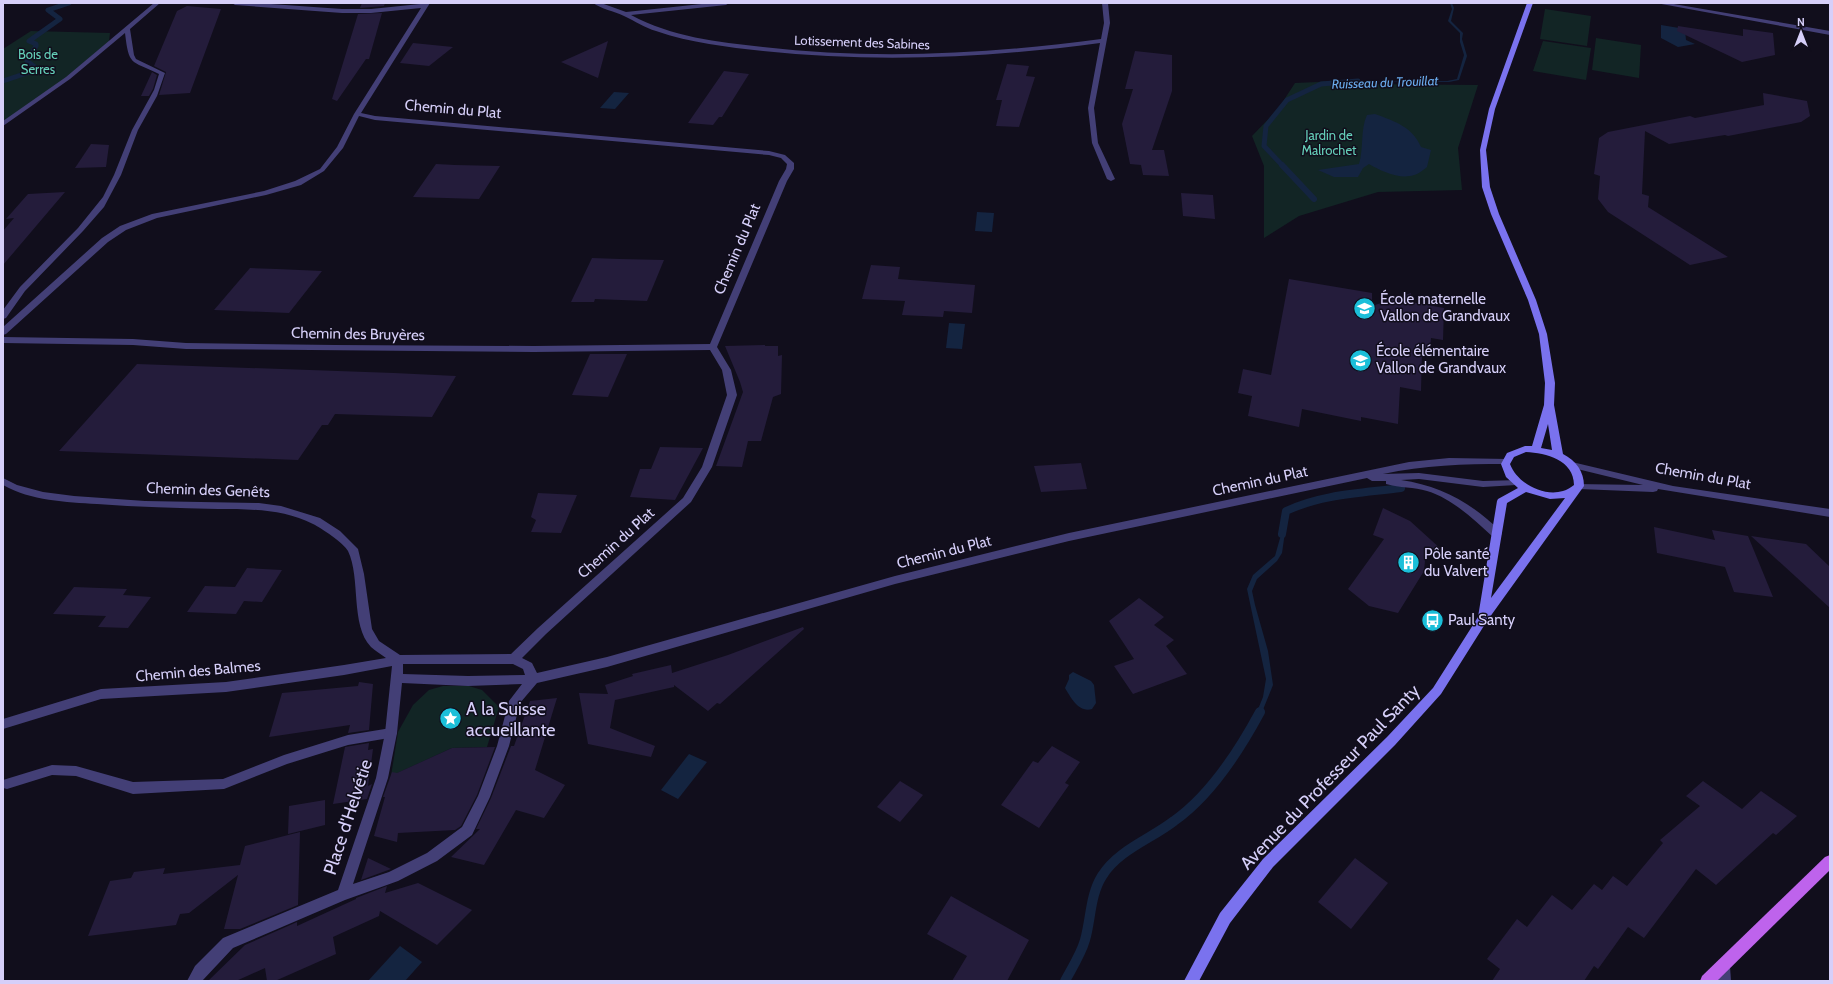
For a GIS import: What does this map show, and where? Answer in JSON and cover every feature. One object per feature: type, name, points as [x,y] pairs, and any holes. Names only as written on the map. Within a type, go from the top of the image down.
[{"type":"main road","points":[[1528,4],[1492,109],[1483,150],[1486,187],[1495,214],[1532,300],[1542,334],[1550,384],[1549,405],[1558,456]]},
{"type":"main road","points":[[1536,449],[1549,405]]},
{"type":"main road","points":[[1536,449],[1558,456],[1572,465],[1578,472],[1580,480],[1577,488],[1568,494],[1559,496],[1542,494],[1525,488],[1509,475],[1505,468],[1505,461],[1508,455],[1515,451],[1536,449]]},
{"type":"main road","name":"Avenue du Professeur Paul Santy","points":[[1483,618],[1502,500],[1525,488]]},
{"type":"main road","name":"Avenue du Professeur Paul Santy","points":[[1191,981],[1225,918],[1268,863],[1391,741],[1437,691],[1483,618],[1577,488]]},
{"type":"main road","points":[[1707,981],[1830,861]]},
{"type":"street","points":[[3,124],[68,78],[157,3]]},
{"type":"street","points":[[235,3],[342,11],[372,11],[426,5]]},
{"type":"street","name":"Lotissement des Sabines","points":[[596,3],[625,14],[657,30],[709,42],[779,51],[848,57],[948,56],[1006,53],[1103,42]]},
{"type":"street","name":"Lotissement des Sabines","points":[[625,14],[726,3]]},
{"type":"street","points":[[1105,3],[1107,23],[1091,108],[1095,143],[1111,178]]},
{"type":"street","points":[[1659,3],[1830,33]]},
{"type":"street","points":[[3,332],[105,240],[123,228],[155,216],[266,193],[298,183],[322,170],[340,148],[357,114],[426,5]]},
{"type":"street","points":[[3,316],[11,303],[30,280],[92,218],[106,200],[118,176],[136,130],[159,87],[162,73],[134,60],[130,55],[127,27]]},
{"type":"street","name":"Chemin du Plat","points":[[357,114],[375,118],[769,153],[783,156],[791,163],[790,169],[780,188],[713,348],[722,360],[731,383],[732,395],[707,467],[686,500],[542,631],[514,659]]},
{"type":"street","name":"Chemin des Bruyères","points":[[3,340],[133,342],[186,346],[336,348],[713,348]]},
{"type":"street","name":"Chemin du Plat","points":[[396,678],[468,681],[533,678],[607,662],[895,580],[1069,537],[1344,480],[1395,467],[1428,462],[1505,461]]},
{"type":"street","name":"Chemin du Plat","points":[[1572,465],[1673,489],[1830,513]]},
{"type":"street","name":"Chemin du Plat","points":[[1344,480],[1419,476],[1483,484],[1516,482]]},
{"type":"street","name":"Chemin du Plat","points":[[1344,480],[1381,481],[1430,489],[1469,510],[1497,534]]},
{"type":"street","name":"Chemin des Genêts","points":[[3,481],[14,487],[43,495],[74,499],[144,504],[259,506],[281,510],[316,521],[336,534],[353,549],[359,574],[366,629],[375,644],[398,660]]},
{"type":"street","points":[[1577,488],[1673,489]]},
{"type":"street","points":[[398,660],[514,659],[528,666],[533,678]]},
{"type":"street","name":"Place d'Helvétie","points":[[343,894],[382,778],[391,733],[398,660]]},
{"type":"street","name":"Chemin des Balmes","points":[[3,724],[101,694],[226,687],[344,670],[398,660]]},
{"type":"street","name":"Place d'Helvétie","points":[[343,894],[393,877],[432,856],[468,831],[484,797],[503,746],[515,701],[533,678]]},
{"type":"street","points":[[7,784],[52,770],[76,772],[133,788],[224,784],[284,760],[348,740],[391,733]]},
{"type":"street","points":[[194,981],[200,971],[228,942],[343,894]]},
{"type":"street","points":[[1723,966],[1724,981]]},
{"type":"green space","points":[[1545,9],[1591,16],[1587,46],[1540,39]]},
{"type":"green space","name":"Bois de Serres","points":[[31,31],[110,33],[109,41],[66,78],[3,122],[3,49]]},
{"type":"green space","points":[[1596,38],[1641,45],[1639,78],[1592,70]]},
{"type":"green space","points":[[1543,41],[1591,48],[1586,80],[1533,71]]},
{"type":"green space","name":"Jardin de Malrochet","points":[[1339,80],[1358,84],[1478,85],[1458,148],[1462,190],[1378,192],[1299,216],[1264,238],[1264,166],[1252,136],[1278,109],[1295,83]]},
{"type":"green space","points":[[443,686],[469,686],[482,690],[499,707],[487,747],[452,748],[391,776],[398,732],[413,705],[429,690]]},
{"type":"water","points":[[1450,3],[1452,3],[1454,8],[1451,21],[1463,33],[1462,39],[1467,56],[1459,80],[1449,82],[1347,81],[1447,81],[1457,79],[1464,55],[1460,42],[1460,33],[1448,21],[1452,9]]},
{"type":"water","points":[[1661,25],[1685,29],[1686,40],[1695,44],[1678,47],[1661,38]]},
{"type":"water","points":[[614,92],[629,93],[615,109],[600,108]]},
{"type":"water","points":[[1375,114],[1402,126],[1413,134],[1421,147],[1431,150],[1427,167],[1418,174],[1409,176],[1397,176],[1369,164],[1363,168],[1358,177],[1334,177],[1318,170],[1359,164],[1365,121],[1367,115]]},
{"type":"water","points":[[977,212],[994,213],[992,232],[975,231]]},
{"type":"water","points":[[949,323],[965,324],[962,349],[946,348]]},
{"type":"water","points":[[1284,524],[1286,525],[1282,553],[1277,561],[1257,579],[1252,591],[1268,651],[1273,685],[1258,722],[1254,719],[1263,697],[1266,679],[1247,589],[1253,575],[1275,556]]},
{"type":"water","points":[[1073,672],[1091,681],[1094,685],[1096,703],[1092,709],[1087,710],[1079,707],[1065,688],[1069,675]]},
{"type":"water","points":[[689,754],[707,762],[678,799],[661,790]]},
{"type":"water","points":[[400,946],[422,962],[405,981],[368,981]]},
{"type":"building","points":[[362,3],[385,3],[384,6],[360,8]]},
{"type":"building","points":[[187,6],[221,9],[190,93],[159,95],[166,72],[154,66],[177,11]]},
{"type":"building","points":[[382,13],[369,59],[366,59],[337,101],[332,99],[358,14]]},
{"type":"building","points":[[1678,26],[1743,36],[1743,29],[1773,33],[1775,55],[1742,62],[1677,31]]},
{"type":"building","points":[[608,41],[598,78],[561,62]]},
{"type":"building","points":[[413,43],[453,47],[429,66],[400,63]]},
{"type":"building","points":[[1135,51],[1172,55],[1172,91],[1152,150],[1164,150],[1169,176],[1143,175],[1141,165],[1130,164],[1122,124],[1133,89],[1125,89]]},
{"type":"building","points":[[1007,64],[1029,66],[1026,76],[1035,77],[1019,127],[996,126],[1002,100],[996,100]]},
{"type":"building","points":[[724,71],[749,74],[722,117],[719,117],[713,125],[688,123]]},
{"type":"building","points":[[152,72],[157,75],[153,89],[149,96],[141,96]]},
{"type":"building","points":[[1763,93],[1807,101],[1810,116],[1801,122],[1728,136],[1725,135],[1669,144],[1645,131],[1642,194],[1649,196],[1648,207],[1728,257],[1690,265],[1608,212],[1598,199],[1600,176],[1594,174],[1599,138],[1608,132],[1690,116],[1695,118],[1764,105]]},
{"type":"building","points":[[91,144],[109,145],[106,167],[75,168]]},
{"type":"building","points":[[436,164],[500,166],[479,199],[413,197]]},
{"type":"building","points":[[65,192],[3,265],[3,231],[14,218],[6,219],[28,194]]},
{"type":"building","points":[[1181,193],[1213,195],[1215,219],[1183,216]]},
{"type":"building","points":[[592,258],[664,260],[647,301],[595,299],[594,302],[571,302]]},
{"type":"building","points":[[871,265],[900,267],[898,279],[975,285],[972,313],[944,311],[943,317],[902,315],[905,301],[862,299]]},
{"type":"building","points":[[250,268],[322,271],[289,313],[214,310]]},
{"type":"building","points":[[1289,279],[1372,293],[1372,306],[1411,293],[1411,302],[1444,308],[1443,340],[1431,338],[1430,353],[1422,351],[1421,391],[1400,387],[1398,424],[1361,417],[1361,421],[1302,409],[1299,427],[1248,416],[1252,396],[1238,393],[1243,369],[1271,375]]},
{"type":"building","points":[[725,346],[778,346],[778,356],[782,355],[781,394],[773,397],[761,441],[748,441],[742,467],[716,466],[743,392]]},
{"type":"building","points":[[590,354],[627,354],[608,397],[572,395]]},
{"type":"building","points":[[137,364],[456,376],[432,417],[335,414],[328,425],[322,425],[298,460],[59,451]]},
{"type":"building","points":[[660,447],[703,448],[675,500],[630,497],[640,469],[651,469]]},
{"type":"building","points":[[1081,463],[1087,489],[1041,492],[1034,466]]},
{"type":"building","points":[[538,493],[577,495],[561,533],[531,532],[536,520],[531,517]]},
{"type":"building","name":"Pôle santé du Valvert","points":[[1383,508],[1410,521],[1442,550],[1426,551],[1424,571],[1398,613],[1369,606],[1348,589],[1384,539],[1373,535]]},
{"type":"building","points":[[1654,527],[1715,540],[1712,530],[1748,536],[1773,597],[1734,592],[1725,567],[1657,553]]},
{"type":"building","points":[[1751,536],[1806,544],[1830,567],[1830,608]]},
{"type":"building","points":[[247,568],[282,570],[262,602],[244,601],[236,614],[187,612],[205,586],[235,587]]},
{"type":"building","points":[[74,587],[127,589],[123,595],[151,597],[128,628],[98,627],[106,616],[53,614]]},
{"type":"building","points":[[1139,598],[1164,617],[1154,625],[1174,640],[1166,646],[1187,674],[1133,694],[1114,666],[1134,659],[1109,621]]},
{"type":"building","points":[[803,627],[804,629],[720,704],[717,703],[708,711],[674,685],[674,687],[615,700],[610,728],[655,746],[651,757],[588,744],[579,693],[608,694],[605,685],[633,676],[632,674],[671,665],[672,673],[728,655]]},
{"type":"building","points":[[359,682],[373,684],[369,730],[348,733],[350,725],[269,737],[282,693],[358,686]]},
{"type":"building","points":[[557,698],[535,770],[565,785],[544,818],[516,810],[484,865],[451,857],[480,829],[476,829],[491,798],[511,746],[514,746],[530,701]]},
{"type":"building","points":[[369,743],[368,750],[373,749],[368,786],[372,784],[367,799],[333,804],[345,747]]},
{"type":"building","points":[[1052,746],[1080,762],[1065,783],[1069,785],[1039,828],[1001,805],[1033,761],[1038,763]]},
{"type":"building","points":[[495,747],[477,795],[461,826],[455,830],[398,833],[397,842],[374,836],[385,797],[383,797],[392,772],[397,773],[452,748]]},
{"type":"building","points":[[900,781],[923,795],[900,822],[877,807]]},
{"type":"building","points":[[1703,781],[1742,809],[1761,791],[1797,816],[1776,835],[1773,833],[1716,885],[1696,869],[1644,938],[1628,927],[1598,969],[1594,966],[1584,981],[1492,981],[1500,969],[1487,959],[1517,919],[1527,927],[1552,895],[1572,910],[1594,884],[1602,890],[1613,876],[1627,886],[1663,843],[1660,840],[1700,806],[1686,796]]},
{"type":"building","points":[[325,800],[325,825],[288,834],[289,806]]},
{"type":"building","points":[[300,832],[298,905],[240,929],[224,929],[238,875],[189,913],[180,914],[176,925],[88,936],[110,881],[131,878],[134,872],[165,868],[163,874],[240,865],[245,846]]},
{"type":"building","points":[[368,858],[391,869],[361,880]]},
{"type":"building","points":[[1355,858],[1388,883],[1351,929],[1318,902]]},
{"type":"building","points":[[418,883],[472,910],[437,945],[380,911],[379,916],[333,937],[336,954],[275,981],[267,981],[265,968],[236,981],[208,981],[245,945],[297,922],[297,926],[356,898],[387,886],[385,893]]},
{"type":"building","points":[[951,896],[1029,940],[1007,981],[952,981],[967,956],[927,934]]},
{"type":"waterway","points":[[3,81],[27,73],[36,68],[27,61],[36,46],[36,44],[29,41],[60,19],[48,10],[69,3]]},
{"type":"waterway","name":"Ruisseau du Trouillat","points":[[1283,166],[1264,146],[1266,126],[1287,100],[1321,84],[1358,81]]},
{"type":"waterway","name":"Ruisseau du Trouillat","points":[[1282,165],[1314,199]]},
{"type":"waterway","name":"Ruisseau du Trouillat","points":[[1282,534],[1286,511],[1300,505],[1343,495],[1401,488]]},
{"type":"waterway","name":"Ruisseau du Trouillat","points":[[1065,981],[1083,945],[1095,891],[1102,876],[1117,859],[1174,821],[1200,798],[1233,757],[1260,712]]},
{"type":"place","name":"École maternelle Vallon de Grandvaux","points":[[1365,308]]},
{"type":"place","name":"École élémentaire Vallon de Grandvaux","points":[[1361,360]]},
{"type":"place","name":"Pôle santé du Valvert","points":[[1409,563]]},
{"type":"place","name":"Paul Santy","points":[[1432,620]]},
{"type":"place","name":"A la Suisse accueillante","points":[[451,719]]}]
